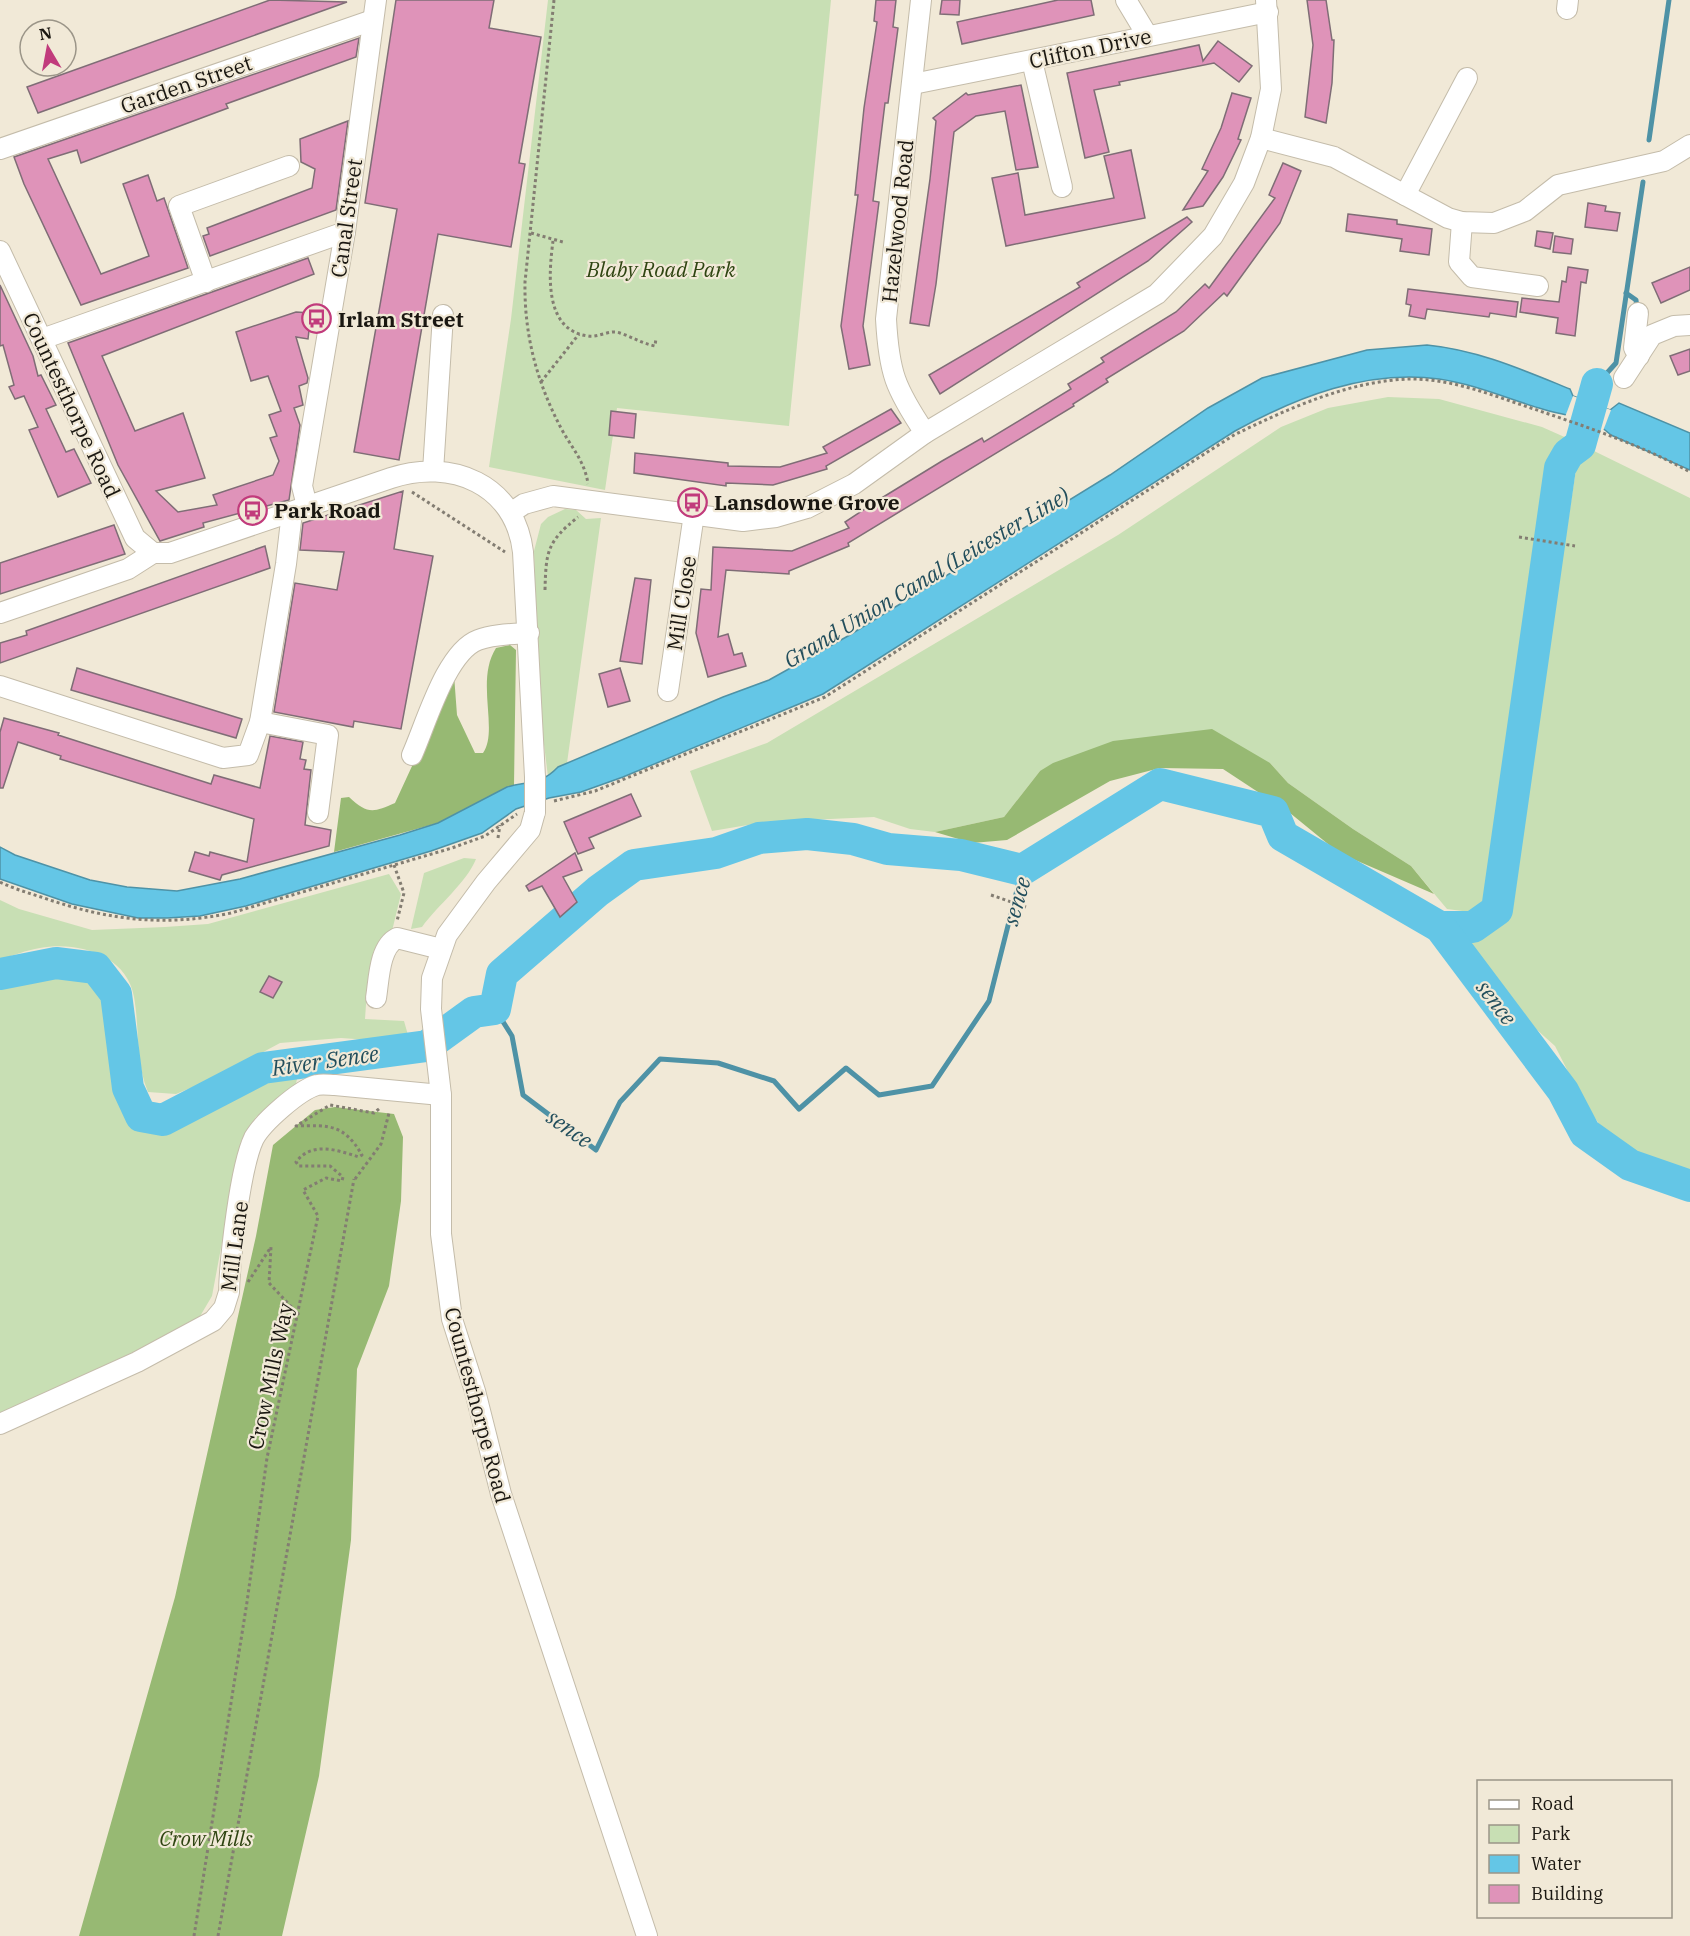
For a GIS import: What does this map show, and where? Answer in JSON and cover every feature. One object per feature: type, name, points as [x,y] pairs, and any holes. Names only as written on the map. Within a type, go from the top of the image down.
[{"type":"street","name":"Canal Street","points":[[0,686],[223,758],[249,755],[260,722],[286,564],[300,509],[345,232],[376,0]]},
{"type":"street","name":"Hazelwood Road","points":[[921,0],[886,319],[889,360],[898,388],[925,433]]},
{"type":"street","points":[[1126,0],[1147,35]]},
{"type":"street","name":"Clifton Drive","points":[[913,84],[1032,61],[1267,6]]},
{"type":"street","points":[[0,613],[128,569],[153,553],[170,553],[391,478],[433,471],[453,473],[476,482],[492,491],[512,512],[524,504],[553,496],[586,498],[743,521],[776,517],[807,508],[854,484],[925,433],[1157,294],[1213,236],[1244,183],[1262,138],[1271,88],[1267,6]]},
{"type":"street","name":"Garden Street","points":[[0,149],[373,20]]},
{"type":"street","points":[[1032,61],[1062,187]]},
{"type":"street","points":[[1405,195],[1467,78]]},
{"type":"street","points":[[1262,138],[1334,157],[1448,218],[1462,222],[1494,223],[1525,211],[1558,185],[1664,161],[1690,145]]},
{"type":"street","points":[[206,282],[178,206],[289,166]]},
{"type":"street","points":[[1462,222],[1459,262],[1472,276],[1538,286]]},
{"type":"street","points":[[42,339],[345,232]]},
{"type":"street","name":"Countesthorpe Road","points":[[0,251],[135,538],[153,553]]},
{"type":"street","points":[[1638,313],[1634,348],[1639,356]]},
{"type":"street","points":[[433,471],[443,315]]},
{"type":"street","points":[[1624,378],[1652,335],[1674,326],[1688,325]]},
{"type":"street","name":"Countesthorpe Road","points":[[512,512],[522,539],[529,633],[535,777],[530,830],[481,889],[447,935],[432,978],[431,1009],[441,1095],[441,1234],[452,1319],[475,1391],[501,1494],[647,1936]]},
{"type":"street","name":"Mill Close","points":[[668,691],[694,514]]},
{"type":"street","points":[[412,755],[446,674],[459,653],[478,640],[529,633]]},
{"type":"street","points":[[260,722],[328,735],[318,813]]},
{"type":"street","points":[[376,998],[384,955],[392,940],[397,938],[441,949]]},
{"type":"street","name":"Mill Lane","points":[[0,1424],[137,1362],[213,1321],[224,1308],[229,1292],[246,1168],[254,1139],[265,1123],[302,1093],[318,1085],[441,1095]]},
{"type":"path","points":[[554,0],[524,314],[530,351],[541,382],[562,429],[585,468],[588,482],[586,498]]},
{"type":"path","points":[[531,233],[563,242]]},
{"type":"path","points":[[553,241],[549,285],[563,322],[579,334],[596,337],[618,332],[639,343],[655,346],[656,338]]},
{"type":"path","points":[[541,382],[579,334]]},
{"type":"path","points":[[552,801],[596,791],[825,697],[1234,435],[1281,411],[1370,386],[1410,379],[1446,383],[1481,390],[1565,419],[1690,472]]},
{"type":"path","points":[[391,478],[510,555]]},
{"type":"path","points":[[1519,537],[1575,546]]},
{"type":"path","points":[[0,882],[58,903],[105,915],[142,921],[194,920],[231,913],[485,836],[530,812]]},
{"type":"path","points":[[394,865],[404,893],[396,929],[397,938]]},
{"type":"path","points":[[991,895],[1026,907]]},
{"type":"path","name":"Crow Mills Way","points":[[194,1936],[247,1602],[267,1458],[299,1315],[318,1216],[303,1190],[326,1178],[342,1181],[343,1177],[330,1166],[299,1166],[296,1162],[302,1154],[317,1148],[333,1149],[359,1157],[362,1155],[348,1135],[335,1127],[296,1126],[330,1105],[374,1113],[396,1092]]},
{"type":"path","points":[[218,1936],[354,1179],[381,1144],[389,1113]]},
{"type":"path","points":[[348,1215],[354,1179]]},
{"type":"path","points":[[229,1292],[244,1288],[271,1247],[268,1283],[299,1315]]},
{"type":"green space","name":"Blaby Road Park","points":[[548,0],[831,0],[789,426],[617,408],[605,490],[489,467],[511,319]]},
{"type":"green space","points":[[1388,397],[1439,399],[1542,427],[1569,439],[1550,465],[1488,901],[1470,912],[1447,909],[1411,866],[1288,783],[1270,763],[1040,771],[1004,817],[935,832],[910,829],[874,817],[765,822],[712,831],[690,771],[767,743],[1118,535],[1281,427],[1328,408]]},
{"type":"green space","points":[[1592,450],[1690,498],[1690,1171],[1644,1159],[1609,1138],[1583,1101],[1555,1046],[1536,1029],[1484,966],[1466,936],[1483,936],[1507,916],[1577,463]]},
{"type":"green space","points":[[565,509],[576,510],[586,519],[601,518],[567,763],[558,767],[548,777],[538,695],[534,551],[541,524],[548,517]]},
{"type":"green space","points":[[510,645],[516,650],[514,785],[438,823],[334,852],[341,798],[349,797],[361,807],[370,810],[381,809],[395,803],[454,675],[457,715],[475,753],[483,753],[489,732],[487,675],[490,661],[496,648]]},
{"type":"green space","points":[[1212,729],[1270,763],[1288,783],[1411,866],[1434,894],[1339,853],[1290,813],[1223,769],[1160,768],[1110,781],[1007,840],[972,843],[935,832],[1004,817],[1040,771],[1053,763],[1113,741]]},
{"type":"green space","points":[[464,858],[476,859],[472,868],[422,927],[411,929],[424,873]]},
{"type":"green space","points":[[389,874],[401,894],[392,931],[379,948],[367,990],[365,1019],[404,1021],[408,1035],[398,1042],[341,1038],[280,1043],[217,1077],[176,1094],[148,1092],[139,1057],[134,997],[130,983],[111,961],[85,949],[55,946],[0,959],[0,900],[19,909],[92,930],[165,927],[208,924]]},
{"type":"green space","points":[[55,967],[93,976],[109,994],[113,1067],[121,1097],[142,1123],[161,1124],[180,1121],[239,1090],[272,1077],[286,1075],[297,1079],[295,1088],[256,1117],[241,1141],[212,1296],[199,1318],[176,1335],[0,1414],[0,979],[22,970]]},
{"type":"green space","name":"Crow Mills","points":[[335,1107],[394,1114],[403,1137],[401,1201],[389,1286],[357,1369],[351,1540],[319,1776],[282,1936],[79,1936],[175,1597],[256,1236],[273,1145],[315,1110]]},
{"type":"water","points":[[1427,345],[1464,351],[1500,362],[1570,389],[1573,396],[1610,410],[1619,403],[1690,433],[1690,470],[1611,435],[1586,420],[1539,408],[1465,384],[1412,377],[1385,378],[1333,388],[1283,407],[1235,431],[823,694],[623,777],[581,792],[549,798],[516,809],[482,833],[431,851],[246,906],[200,916],[138,918],[72,904],[0,879],[0,847],[15,855],[90,880],[127,887],[177,891],[240,879],[438,823],[507,787],[540,780],[558,767],[723,697],[769,680],[848,636],[1110,475],[1208,408],[1262,378],[1367,350]]},
{"type":"pier","points":[[1573,396],[1611,410],[1603,431],[1565,417]]},
{"type":"building","points":[[270,0],[347,2],[38,113],[27,87],[52,78],[78,78],[78,69]]},
{"type":"building","points":[[396,0],[494,0],[489,28],[541,37],[519,163],[525,164],[511,247],[438,234],[399,460],[354,452],[397,209],[365,203]]},
{"type":"building","points":[[876,0],[896,0],[893,27],[898,28],[888,103],[885,103],[873,201],[879,202],[863,326],[870,365],[849,369],[841,326],[858,195],[855,195],[864,108],[877,22],[874,21]]},
{"type":"building","points":[[942,0],[960,0],[959,15],[940,14]]},
{"type":"building","points":[[1058,0],[1091,0],[1094,15],[962,44],[957,22]]},
{"type":"building","points":[[1307,0],[1326,0],[1332,40],[1334,40],[1332,83],[1326,123],[1305,117],[1313,45]]},
{"type":"building","points":[[359,38],[356,57],[226,104],[228,108],[81,163],[77,150],[48,159],[101,274],[149,256],[123,184],[148,175],[157,201],[164,198],[188,268],[81,305],[24,184],[14,157]]},
{"type":"building","points":[[1218,41],[1252,66],[1239,82],[1214,63],[1119,82],[1120,85],[1094,90],[1109,152],[1085,158],[1067,73],[1199,45],[1203,61]]},
{"type":"building","points":[[1021,85],[1038,167],[1016,170],[1005,111],[976,116],[954,132],[929,326],[910,323],[930,179],[936,121],[933,118],[966,93],[968,95]]},
{"type":"building","points":[[1232,93],[1251,98],[1238,139],[1241,140],[1223,177],[1203,206],[1183,210],[1208,171],[1202,169],[1221,128]]},
{"type":"building","points":[[348,121],[336,210],[210,256],[203,236],[209,234],[207,228],[312,188],[315,169],[301,162],[300,139]]},
{"type":"building","points":[[1131,150],[1145,218],[1006,246],[992,178],[1018,173],[1025,215],[1114,198],[1104,156]]},
{"type":"building","points":[[1283,163],[1301,171],[1280,223],[1227,296],[1224,293],[1184,331],[1106,379],[1108,382],[1073,404],[1074,406],[848,543],[849,546],[789,571],[789,574],[726,570],[718,637],[728,634],[734,655],[742,653],[746,666],[708,677],[696,633],[701,589],[711,590],[713,547],[792,551],[849,528],[845,522],[880,499],[982,438],[984,442],[1071,389],[1068,384],[1104,362],[1101,358],[1176,312],[1205,284],[1209,288],[1275,198],[1269,195]]},
{"type":"building","points":[[1588,203],[1606,206],[1605,211],[1620,213],[1617,231],[1585,227]]},
{"type":"building","points":[[1348,214],[1397,220],[1397,224],[1432,229],[1429,255],[1400,251],[1402,239],[1346,231]]},
{"type":"building","points":[[1187,217],[1192,222],[1148,261],[940,394],[929,375],[1080,287],[1077,283]]},
{"type":"building","points":[[1537,231],[1553,233],[1550,249],[1535,246]]},
{"type":"building","points":[[1555,236],[1573,239],[1571,254],[1553,252]]},
{"type":"building","points":[[308,258],[314,274],[102,356],[135,431],[183,413],[205,478],[156,491],[178,512],[217,505],[213,495],[273,475],[279,461],[270,438],[277,436],[269,415],[281,411],[268,376],[251,381],[236,332],[296,312],[311,313],[308,339],[296,337],[308,378],[307,383],[299,386],[303,405],[294,408],[300,425],[289,500],[203,523],[204,527],[160,541],[118,465],[68,343]]},
{"type":"building","points":[[1568,267],[1588,270],[1586,283],[1581,282],[1575,336],[1556,333],[1558,318],[1520,312],[1522,298],[1559,302],[1562,281],[1566,282]]},
{"type":"building","points":[[1690,267],[1690,290],[1661,303],[1652,283]]},
{"type":"building","points":[[0,285],[33,356],[38,376],[41,375],[56,405],[46,409],[66,452],[74,449],[91,483],[58,497],[29,430],[38,427],[24,396],[15,399],[9,387],[14,385],[3,345],[0,346]]},
{"type":"building","points":[[1408,289],[1518,302],[1516,317],[1490,313],[1489,317],[1427,309],[1425,319],[1409,316],[1411,305],[1406,304]]},
{"type":"building","points":[[1690,349],[1690,371],[1678,375],[1670,356]]},
{"type":"building","points":[[891,409],[901,423],[826,466],[827,469],[773,485],[726,483],[726,486],[634,473],[635,453],[728,463],[728,466],[780,467],[827,453],[823,447]]},
{"type":"building","points":[[611,411],[636,414],[634,438],[609,435]]},
{"type":"building","points":[[403,491],[394,549],[433,556],[401,729],[354,721],[353,727],[274,712],[295,583],[337,590],[344,552],[300,550],[303,523]]},
{"type":"building","points":[[114,525],[125,554],[0,594],[0,563]]},
{"type":"building","points":[[265,546],[270,568],[0,663],[0,643],[27,635],[26,631]]},
{"type":"building","points":[[635,578],[651,580],[642,664],[620,661]]},
{"type":"building","points":[[77,668],[242,719],[236,738],[71,690]]},
{"type":"building","points":[[620,668],[630,701],[608,707],[599,674]]},
{"type":"building","points":[[4,718],[59,733],[58,735],[211,784],[214,775],[260,788],[270,736],[303,742],[300,759],[306,760],[304,769],[311,770],[305,825],[331,830],[329,846],[222,875],[220,880],[189,871],[195,852],[209,856],[210,852],[247,862],[254,819],[60,759],[61,756],[18,742],[3,788],[0,788],[0,732]]},
{"type":"building","points":[[631,794],[641,816],[589,838],[594,848],[578,854],[564,822]]},
{"type":"building","points":[[575,853],[582,870],[563,877],[577,902],[560,917],[542,886],[529,891],[526,886]]},
{"type":"building","points":[[269,976],[282,982],[273,998],[260,992]]},
{"type":"waterway","points":[[1649,140],[1669,0]]},
{"type":"waterway","points":[[1597,384],[1616,363],[1643,182]]},
{"type":"waterway","points":[[1626,293],[1636,300],[1637,308]]},
{"type":"waterway","points":[[1440,927],[1473,927],[1497,910],[1560,468],[1568,454],[1580,445],[1597,384]]},
{"type":"waterway","name":"River Sence","points":[[0,974],[56,963],[96,968],[116,994],[128,1088],[141,1116],[163,1120],[263,1068],[427,1046],[474,1012],[495,1009],[502,974],[598,891],[634,865],[716,853],[759,838],[807,834],[853,839],[888,849],[961,855],[1022,870],[1160,784],[1273,812],[1283,836],[1440,927],[1563,1091],[1585,1133],[1630,1165],[1690,1186]]},
{"type":"waterway","name":"sence","points":[[495,1009],[512,1036],[523,1095],[596,1150],[620,1102],[660,1059],[718,1063],[774,1081],[799,1109],[846,1068],[879,1095],[932,1086],[989,1001],[1022,870]]},
{"type":"place","name":"Irlam Street","points":[[317,319]]},
{"type":"place","name":"Lansdowne Grove","points":[[693,502]]},
{"type":"place","name":"Park Road","points":[[253,510]]},
{"type":"water label","name":"Grand Union Canal (Leicester Line)","points":[[926,577]]}]
